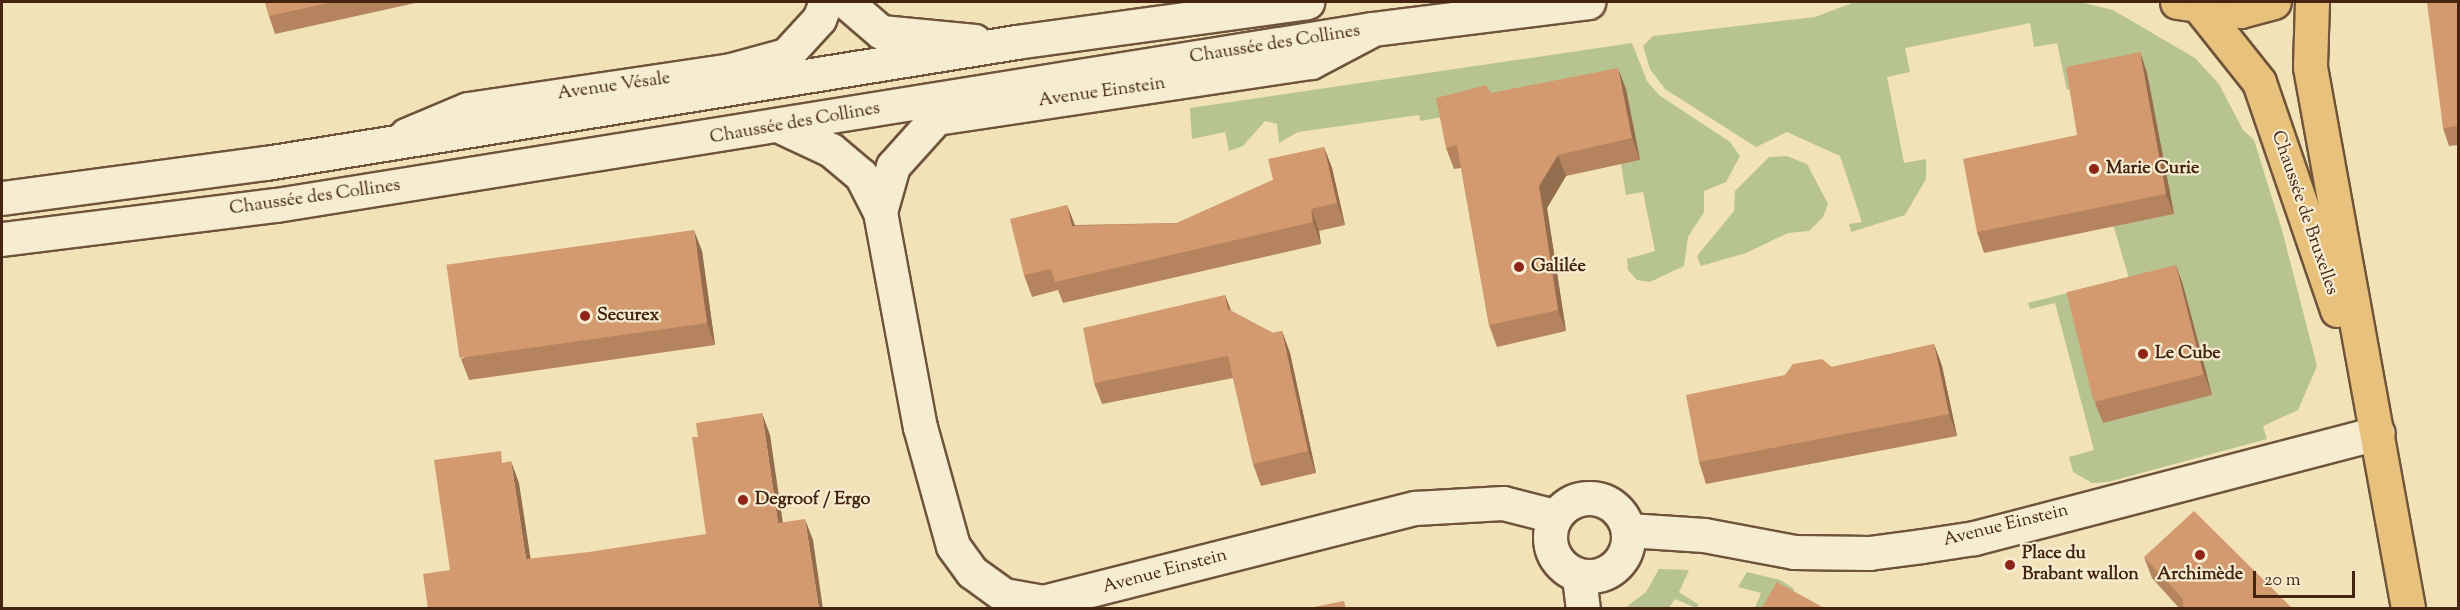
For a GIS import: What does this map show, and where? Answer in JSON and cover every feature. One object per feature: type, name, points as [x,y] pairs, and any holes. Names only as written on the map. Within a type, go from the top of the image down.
[{"type":"main road","name":"Chaussée de Bruxelles","points":[[2189,5],[2240,11],[2274,2]]},
{"type":"main road","name":"Chaussée de Bruxelles","points":[[2312,2],[2310,68],[2409,609]]},
{"type":"main road","name":"Chaussée de Bruxelles","points":[[2189,5],[2259,82],[2378,433]]},
{"type":"street","name":"Avenue Vésale","points":[[380,146],[468,109],[731,70],[786,55],[819,19],[826,2]]},
{"type":"street","points":[[846,2],[880,32],[1016,42]]},
{"type":"street","points":[[2,198],[380,146],[1016,42],[1307,2]]},
{"type":"street","name":"Chaussée des Collines","points":[[2,239],[276,205],[783,128],[1372,29],[1588,2]]},
{"type":"street","name":"Avenue Einstein","points":[[880,212],[893,166],[936,118],[1311,62],[1372,29]]},
{"type":"street","name":"Avenue Einstein","points":[[783,128],[831,150],[861,175],[880,212],[920,427],[953,546],[972,572],[1004,595],[1043,602],[1415,508],[1503,503],[1554,516]]},
{"type":"street","name":"Avenue Einstein","points":[[1628,530],[1704,535],[1794,552],[1869,553],[1974,538],[2378,433]]},
{"type":"street","points":[[1579,577],[1610,569],[1622,558],[1628,530],[1622,513],[1602,501],[1580,500],[1554,516],[1550,543],[1562,563],[1579,577],[1583,609]]},
{"type":"green space","points":[[1855,2],[2079,2],[2113,10],[2195,58],[2219,84],[2243,130],[2254,140],[2282,230],[2317,366],[2298,410],[2263,426],[2267,439],[2108,482],[2092,483],[2073,472],[2069,457],[2094,450],[2055,303],[2030,309],[2028,303],[2103,284],[2112,295],[2135,299],[2073,88],[2067,90],[2057,43],[2034,47],[2030,23],[1905,48],[1910,72],[1887,77],[1904,163],[1926,159],[1926,179],[1905,215],[1851,232],[1849,224],[1862,222],[1840,156],[1787,132],[1756,147],[1665,89],[1650,69],[1643,46],[1653,36],[1815,17]]},
{"type":"green space","points":[[1632,43],[1647,81],[1659,95],[1730,142],[1740,156],[1726,182],[1704,191],[1704,212],[1688,237],[1684,266],[1650,282],[1637,280],[1628,270],[1627,259],[1655,251],[1643,192],[1626,195],[1621,164],[1443,117],[1420,121],[1419,115],[1298,132],[1279,143],[1277,124],[1265,121],[1243,146],[1229,151],[1225,132],[1192,139],[1190,108]]},
{"type":"green space","points":[[1787,156],[1807,164],[1828,204],[1823,217],[1809,231],[1788,233],[1746,253],[1701,266],[1697,256],[1734,211],[1735,191],[1769,157]]},
{"type":"green space","points":[[1659,569],[1689,570],[1679,592],[1699,605],[1696,608],[1675,599],[1669,608],[1625,608],[1646,592]]},
{"type":"green space","points":[[1747,572],[1780,580],[1793,588],[1796,599],[1785,608],[1755,608],[1761,593],[1738,587]]},
{"type":"building","points":[[265,2],[333,2],[269,16]]},
{"type":"building","points":[[2427,2],[2458,2],[2458,126],[2443,128]]},
{"type":"building","name":"Marie Curie","points":[[2140,52],[2166,194],[1977,232],[1963,159],[2077,135],[2066,67]]},
{"type":"building","name":"Galilée","points":[[1618,68],[1632,138],[1558,155],[1539,186],[1558,310],[1489,325],[1457,145],[1446,148],[1436,98],[1486,85],[1491,93]]},
{"type":"building","points":[[1324,147],[1337,203],[1311,209],[1313,222],[1055,282],[1051,269],[1024,275],[1010,219],[1067,205],[1072,226],[1177,223],[1273,180],[1268,159]]},
{"type":"building","name":"Securex","points":[[694,230],[707,323],[460,358],[446,265]]},
{"type":"building","name":"Le Cube","points":[[2176,265],[2203,375],[2094,402],[2066,292]]},
{"type":"building","points":[[1225,295],[1228,309],[1273,333],[1282,331],[1308,451],[1253,464],[1228,356],[1094,383],[1083,328]]},
{"type":"building","points":[[1934,344],[1949,414],[1699,462],[1686,395],[1785,375],[1793,364],[1822,359],[1832,367]]},
{"type":"building","points":[[762,413],[778,523],[805,519],[819,609],[428,609],[423,574],[450,570],[434,460],[501,451],[502,463],[511,461],[526,559],[589,552],[706,534],[692,437],[698,437],[696,423]]},
{"type":"building","name":"Archimède","points":[[2194,511],[2293,609],[2183,609],[2183,599],[2144,557]]},
{"type":"building","points":[[1777,582],[1826,609],[1761,609]]},
{"type":"building","points":[[1344,601],[1346,609],[1304,609]]},
{"type":"place","name":"Marie Curie","points":[[2094,169]]},
{"type":"place","name":"Galilée","points":[[1519,267]]},
{"type":"place","name":"Securex","points":[[585,316]]},
{"type":"place","name":"Le Cube","points":[[2143,354]]},
{"type":"place","name":"Degroof / Ergo","points":[[743,500]]},
{"type":"place","name":"Archimède","points":[[2200,555]]},
{"type":"place","name":"Place du Brabant wallon","points":[[2010,565]]}]
